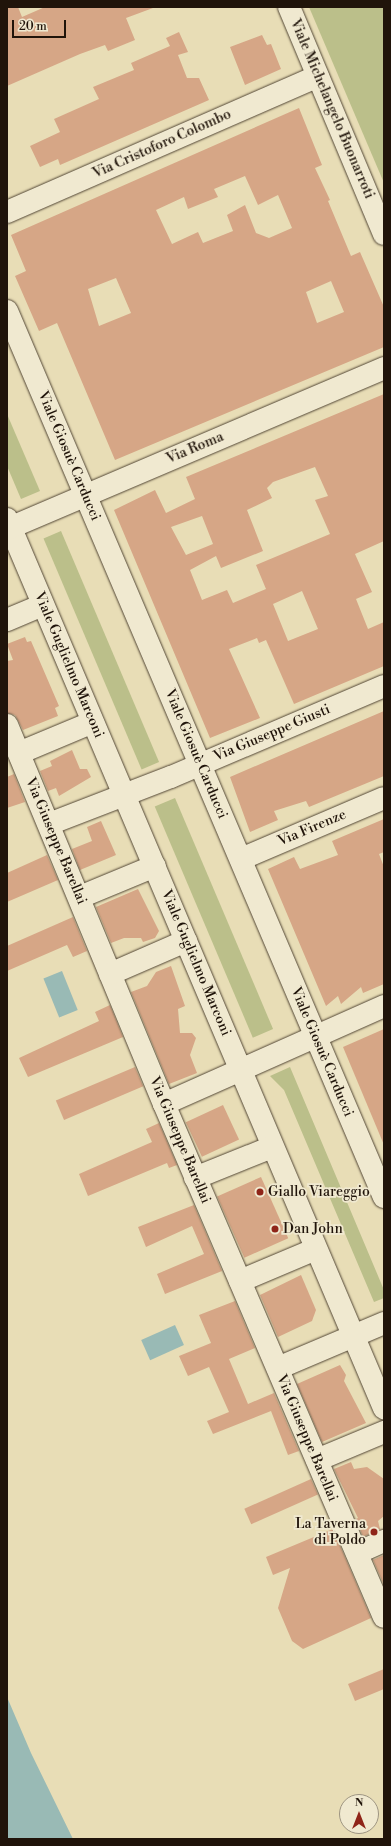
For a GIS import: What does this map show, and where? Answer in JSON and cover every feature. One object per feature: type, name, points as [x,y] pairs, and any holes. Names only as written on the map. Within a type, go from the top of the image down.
[{"type":"street","name":"Viale Michelangelo Buonarroti","points":[[289,7],[384,234]]},
{"type":"street","name":"Via Cristoforo Colombo","points":[[7,212],[318,76]]},
{"type":"street","name":"Viale Giosuè Carducci","points":[[7,311],[384,1197]]},
{"type":"street","name":"Via Roma","points":[[8,525],[86,494],[384,368]]},
{"type":"street","name":"Viale Guglielmo Marconi","points":[[8,525],[155,866],[384,1408]]},
{"type":"street","points":[[7,620],[43,605]]},
{"type":"street","name":"Via Giuseppe Giusti","points":[[49,824],[125,796],[384,686]]},
{"type":"street","points":[[19,753],[93,722]]},
{"type":"street","name":"Via Giuseppe Barellai","points":[[7,725],[80,897],[110,974],[195,1178],[384,1617]]},
{"type":"street","name":"Via Firenze","points":[[241,859],[384,798]]},
{"type":"street","points":[[80,897],[155,866]]},
{"type":"street","points":[[110,974],[186,941]]},
{"type":"street","points":[[164,1104],[241,1072],[315,1035],[384,1006]]},
{"type":"street","points":[[195,1178],[272,1146]]},
{"type":"street","points":[[240,1281],[316,1249]]},
{"type":"street","points":[[278,1368],[384,1323]]},
{"type":"street","points":[[317,1460],[384,1432]]},
{"type":"street","points":[[357,1553],[384,1541]]},
{"type":"green space","points":[[309,7],[384,7],[384,183]]},
{"type":"green space","points":[[7,414],[40,491],[21,499],[7,466]]},
{"type":"green space","points":[[61,531],[159,762],[142,769],[44,538]]},
{"type":"green space","points":[[175,798],[273,1029],[253,1038],[155,807]]},
{"type":"green space","points":[[290,1067],[384,1290],[384,1298],[374,1302],[284,1090],[270,1076]]},
{"type":"water","points":[[62,971],[78,1010],[59,1017],[43,978]]},
{"type":"water","points":[[175,1325],[184,1345],[150,1360],[141,1340]]},
{"type":"water","points":[[7,1697],[31,1753],[73,1839],[7,1839]]},
{"type":"building","points":[[7,7],[18,7],[22,17],[45,7],[153,8],[126,18],[135,40],[108,51],[105,45],[80,54],[7,86]]},
{"type":"building","points":[[179,32],[188,52],[178,55],[187,78],[199,78],[209,100],[60,165],[58,159],[40,167],[30,146],[60,132],[54,119],[99,99],[93,87],[134,70],[131,63],[170,46],[166,38]]},
{"type":"building","points":[[262,35],[267,45],[271,44],[281,69],[245,85],[230,47]]},
{"type":"building","points":[[299,108],[322,165],[315,168],[330,200],[328,201],[351,256],[360,252],[384,307],[384,347],[115,460],[57,323],[39,331],[15,276],[26,271],[11,235]],"holes":[[[245,176],[258,205],[278,195],[292,228],[269,238],[256,233],[245,205],[227,215],[233,231],[203,243],[198,232],[172,244],[156,210],[184,197],[188,209],[218,197],[214,189]],[[116,278],[131,313],[99,326],[88,289]],[[331,281],[344,312],[317,323],[306,292]]]},
{"type":"building","points":[[384,394],[384,541],[355,554],[372,592],[356,599],[368,629],[384,622],[384,666],[294,704],[266,640],[259,643],[257,638],[229,649],[260,718],[210,738],[114,510],[155,490],[166,513],[195,499],[186,477]],"holes":[[[315,467],[328,496],[315,500],[330,534],[256,565],[266,589],[233,603],[227,590],[202,600],[190,570],[216,556],[221,568],[263,551],[247,510],[272,498],[267,488],[273,482]],[[202,516],[213,544],[186,555],[171,527]],[[302,591],[318,629],[288,641],[273,604]]]},
{"type":"building","points":[[25,637],[27,642],[31,641],[59,706],[55,708],[58,716],[23,730],[15,715],[7,713],[7,661],[13,660],[7,644]]},
{"type":"building","points":[[384,711],[384,776],[309,807],[306,801],[274,811],[278,820],[250,832],[230,777]]},
{"type":"building","points":[[72,750],[80,769],[87,769],[91,777],[59,796],[56,788],[48,791],[40,771],[52,766],[50,761]]},
{"type":"building","points":[[14,774],[25,802],[7,808],[7,777]]},
{"type":"building","points":[[384,819],[384,852],[379,854],[384,867],[384,984],[363,993],[361,987],[341,1004],[338,996],[326,1006],[268,869],[294,857],[300,869],[338,855],[332,841]]},
{"type":"building","points":[[101,821],[116,855],[80,870],[72,849],[92,841],[87,827]]},
{"type":"building","points":[[47,855],[58,880],[7,902],[7,873]]},
{"type":"building","points":[[138,889],[159,931],[155,938],[143,942],[141,938],[124,938],[111,943],[96,907]]},
{"type":"building","points":[[73,917],[87,951],[73,957],[67,945],[7,971],[7,946]]},
{"type":"building","points":[[171,966],[185,1006],[178,1009],[180,1033],[192,1033],[196,1038],[190,1055],[197,1073],[169,1084],[131,992],[147,986],[156,972]]},
{"type":"building","points":[[110,1005],[123,1037],[28,1077],[19,1058],[99,1021],[95,1012]]},
{"type":"building","points":[[384,1029],[384,1145],[343,1047]]},
{"type":"building","points":[[135,1067],[143,1086],[64,1120],[56,1101]]},
{"type":"building","points":[[223,1105],[239,1139],[202,1157],[186,1122]]},
{"type":"building","points":[[159,1123],[177,1165],[169,1168],[167,1163],[88,1196],[79,1174],[152,1142],[146,1129]]},
{"type":"building","points":[[261,1177],[288,1238],[244,1258],[217,1197]]},
{"type":"building","points":[[194,1205],[222,1271],[165,1294],[157,1274],[204,1254],[192,1226],[146,1247],[138,1227]]},
{"type":"building","points":[[301,1275],[316,1310],[312,1321],[278,1337],[260,1295]]},
{"type":"building","points":[[235,1301],[255,1348],[229,1359],[248,1404],[274,1393],[299,1451],[288,1455],[271,1411],[213,1434],[207,1421],[229,1412],[209,1367],[188,1376],[179,1356],[211,1343],[199,1315]]},
{"type":"building","points":[[340,1365],[346,1375],[344,1381],[366,1423],[322,1442],[297,1384]]},
{"type":"building","points":[[351,1462],[354,1469],[367,1467],[384,1479],[384,1516],[378,1521],[380,1529],[363,1537],[356,1519],[358,1518],[334,1469]]},
{"type":"building","points":[[311,1479],[318,1495],[251,1524],[244,1509]]},
{"type":"building","points":[[333,1529],[371,1618],[303,1649],[292,1641],[278,1608],[290,1568],[273,1575],[266,1557]]},
{"type":"building","points":[[384,1555],[384,1585],[373,1560]]},
{"type":"building","points":[[384,1669],[384,1689],[355,1701],[348,1684]]},
{"type":"place","name":"Giallo Viareggio","points":[[260,1192]]},
{"type":"place","name":"Dan John","points":[[275,1229]]},
{"type":"place","name":"La Taverna di Poldo","points":[[374,1532]]}]
